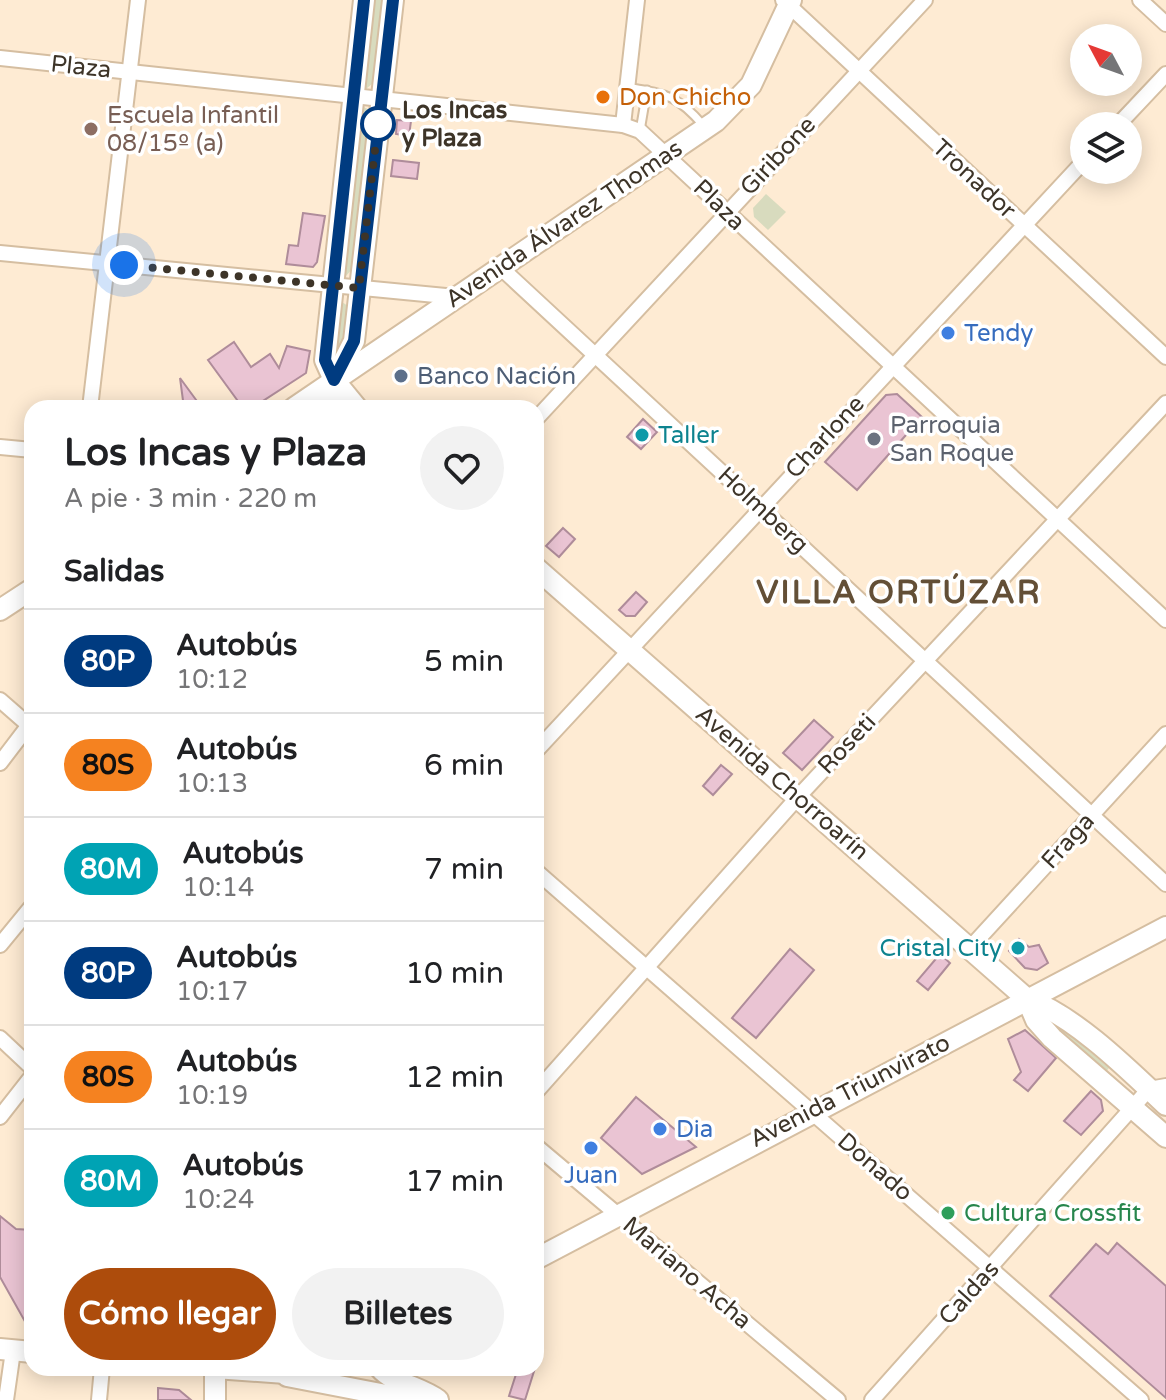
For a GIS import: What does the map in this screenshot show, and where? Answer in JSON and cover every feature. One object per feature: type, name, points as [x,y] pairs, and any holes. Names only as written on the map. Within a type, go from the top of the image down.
[{"type":"main road","points":[[350,400],[334,380],[325,360],[364,0]]},
{"type":"main road","points":[[332,400],[334,380],[354,341],[393,0]]},
{"type":"main road","name":"Avenida Álvarez Thomas","points":[[305,400],[727,111],[751,85],[787,2]]},
{"type":"main road","name":"Avenida Chorroarín","points":[[544,575],[1027,999],[1047,1006],[1158,1088],[1166,1105]]},
{"type":"main road","points":[[0,610],[24,594]]},
{"type":"main road","name":"Avenida Triunvirato","points":[[544,1255],[811,1111],[1166,927]]},
{"type":"main road","name":"Avenida Chorroarín","points":[[1027,999],[1036,1020],[1052,1038],[1166,1137]]},
{"type":"main road","points":[[215,1376],[215,1400]]},
{"type":"main road","points":[[287,1376],[412,1400]]},
{"type":"main road","points":[[389,1376],[424,1389],[438,1400]]},
{"type":"street","points":[[91,400],[132,73],[138,0]]},
{"type":"street","points":[[623,125],[637,0]]},
{"type":"street","name":"Giribone","points":[[544,410],[925,0]]},
{"type":"street","points":[[1140,0],[1166,24]]},
{"type":"street","name":"Tronador","points":[[787,2],[1166,357]]},
{"type":"street","name":"Plaza","points":[[0,58],[623,125],[640,131],[1166,620]]},
{"type":"street","points":[[1130,112],[1166,74]]},
{"type":"street","name":"Charlone","points":[[544,742],[1070,176]]},
{"type":"street","points":[[0,253],[456,297]]},
{"type":"street","name":"Holmberg","points":[[500,267],[1166,884]]},
{"type":"street","name":"Roseti","points":[[544,1083],[798,797],[1166,403]]},
{"type":"street","points":[[0,447],[24,449]]},
{"type":"street","points":[[0,700],[24,720]]},
{"type":"street","points":[[0,763],[24,734]]},
{"type":"street","name":"Fraga","points":[[970,948],[1166,734]]},
{"type":"street","name":"Donado","points":[[544,878],[1141,1400]]},
{"type":"street","points":[[0,945],[24,916]]},
{"type":"street","points":[[0,1038],[24,1060]]},
{"type":"street","points":[[0,1117],[24,1086]]},
{"type":"street","name":"Caldas","points":[[872,1400],[1134,1107],[1158,1088]]},
{"type":"street","name":"Mariano Acha","points":[[544,1153],[838,1400]]},
{"type":"street","points":[[6,1400],[15,1351]]},
{"type":"street","points":[[99,1400],[101,1376]]},
{"type":"lane","points":[[627,87],[684,102],[705,128]]},
{"type":"lane","points":[[640,131],[647,90]]},
{"type":"green space","points":[[372,0],[385,0],[373,83],[366,89],[363,87]]},
{"type":"green space","points":[[362,106],[371,111],[354,267],[345,277],[342,275]]},
{"type":"green space","points":[[766,194],[786,212],[768,230],[754,217],[753,208]]},
{"type":"green space","points":[[339,303],[348,306],[344,351],[332,355]]},
{"type":"green space","points":[[1061,1027],[1109,1068],[1103,1075],[1055,1033]]},
{"type":"building","points":[[397,120],[411,121],[409,136],[396,134]]},
{"type":"building","points":[[393,160],[419,163],[417,179],[391,176]]},
{"type":"building","points":[[303,213],[325,216],[317,262],[313,267],[286,264],[289,245],[298,246]]},
{"type":"building","points":[[234,342],[251,367],[270,354],[279,368],[287,346],[310,351],[306,373],[264,400],[237,400],[208,360]]},
{"type":"building","points":[[180,378],[196,400],[183,400]]},
{"type":"building","name":"Parroquia San Roque","points":[[897,394],[922,417],[857,490],[825,462],[886,395]]},
{"type":"building","name":"Taller","points":[[643,419],[657,432],[641,449],[627,437]]},
{"type":"building","points":[[563,528],[575,539],[559,557],[546,546]]},
{"type":"building","points":[[636,592],[647,602],[635,616],[626,616],[619,610]]},
{"type":"building","points":[[814,720],[833,737],[802,770],[783,753]]},
{"type":"building","points":[[721,765],[732,774],[713,795],[703,786]]},
{"type":"building","points":[[1019,939],[1029,947],[1039,945],[1048,963],[1037,970],[1025,968],[1009,951]]},
{"type":"building","points":[[790,949],[814,970],[756,1038],[732,1018]]},
{"type":"building","points":[[940,954],[950,963],[928,990],[917,981]]},
{"type":"building","points":[[1025,1030],[1056,1058],[1028,1091],[1014,1080],[1021,1072],[1008,1039]]},
{"type":"building","points":[[1091,1091],[1101,1100],[1103,1111],[1081,1135],[1064,1121]]},
{"type":"building","points":[[636,1097],[696,1147],[642,1174],[601,1138]]},
{"type":"building","points":[[0,1216],[16,1229],[24,1230],[24,1320],[0,1277]]},
{"type":"building","points":[[1117,1243],[1166,1286],[1166,1398],[1050,1296],[1096,1244],[1108,1254]]},
{"type":"building","points":[[515,1376],[532,1376],[525,1400],[509,1396]]},
{"type":"building","points":[[158,1388],[179,1390],[191,1400],[158,1400]]},
{"type":"bus line","name":"80P","points":[[364,0],[325,360],[334,380],[354,341],[393,0]]},
{"type":"place","name":"Don Chicho","points":[[603,97]]},
{"type":"place","name":"Los Incas y Plaza","points":[[378,124]]},
{"type":"place","name":"Escuela Infantil 08/15º (a)","points":[[91,129]]},
{"type":"place","name":"Tendy","points":[[948,333]]},
{"type":"place","name":"Banco Nación","points":[[401,376]]},
{"type":"place","name":"Taller","points":[[642,435]]},
{"type":"place","name":"Parroquia San Roque","points":[[874,439]]},
{"type":"place","name":"Cristal City","points":[[1018,948]]},
{"type":"place","name":"Dia","points":[[660,1129]]},
{"type":"place","name":"Juan","points":[[591,1148]]},
{"type":"place","name":"Cultura Crossfit","points":[[948,1213]]},
{"type":"district","name":"VILLA ORTÚZAR","points":[[899,593]]},
{"type":"route","points":[[124,265],[359,288],[378,124]]}]
